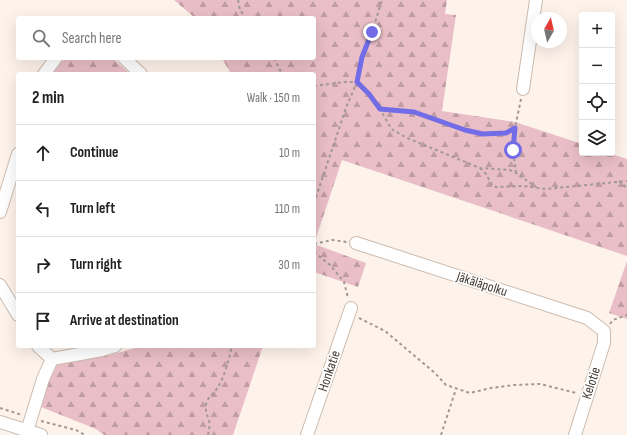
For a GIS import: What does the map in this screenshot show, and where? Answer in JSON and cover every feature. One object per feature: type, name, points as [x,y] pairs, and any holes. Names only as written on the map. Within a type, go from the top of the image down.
[{"type":"street","points":[[523,89],[536,0]]},
{"type":"street","points":[[46,72],[54,60]]},
{"type":"street","points":[[126,60],[139,72]]},
{"type":"street","points":[[0,212],[16,160]]},
{"type":"street","name":"Jäkäläpolku","points":[[356,244],[587,318],[604,331]]},
{"type":"street","points":[[0,285],[16,312]]},
{"type":"street","name":"Honkatie","points":[[307,435],[350,311]]},
{"type":"street","name":"Kelotie","points":[[575,435],[604,343],[604,331]]},
{"type":"street","points":[[40,348],[52,358],[108,348]]},
{"type":"street","points":[[27,431],[43,378],[52,358]]},
{"type":"street","points":[[0,422],[41,435]]},
{"type":"path","points":[[238,0],[240,10],[244,16]]},
{"type":"path","points":[[316,197],[347,105],[357,82],[362,57],[382,0]]},
{"type":"path","points":[[275,60],[281,72]]},
{"type":"path","points":[[316,86],[357,82],[369,94],[393,130],[406,138],[480,168],[510,170],[536,187]]},
{"type":"path","points":[[516,173],[513,150],[515,128],[523,89]]},
{"type":"path","points":[[380,109],[414,112],[465,130],[483,134],[506,133],[515,128]]},
{"type":"path","points":[[480,168],[486,174],[492,185],[496,187],[573,187],[627,181]]},
{"type":"path","points":[[619,181],[627,188]]},
{"type":"path","points":[[316,244],[332,240],[356,244]]},
{"type":"path","points":[[316,254],[330,265],[344,282],[350,311],[385,331],[435,373],[446,385],[470,392],[514,385],[540,384],[587,396]]},
{"type":"path","points":[[604,331],[613,320],[627,315]]},
{"type":"path","points":[[208,435],[210,428],[206,403],[219,386],[231,348]]},
{"type":"path","points":[[441,435],[456,388]]},
{"type":"path","points":[[0,408],[30,418],[76,430],[86,435]]},
{"type":"green space","points":[[174,0],[447,0],[445,14],[456,15],[442,111],[515,122],[579,143],[579,156],[615,155],[627,159],[627,256],[342,160],[316,238],[316,72],[230,72],[223,60],[316,60],[316,16],[193,16]]},
{"type":"green space","points":[[64,60],[114,60],[128,72],[54,72]]},
{"type":"green space","points":[[316,245],[366,263],[358,287],[316,273]]},
{"type":"green space","points":[[627,261],[627,319],[609,313]]},
{"type":"green space","points":[[135,348],[262,348],[233,435],[104,435],[96,429],[41,407],[46,384],[56,363],[110,355]]},
{"type":"route","points":[[372,32],[362,57],[357,82],[369,94],[380,109],[414,112],[465,130],[483,134],[506,133],[515,128],[513,150]]}]
